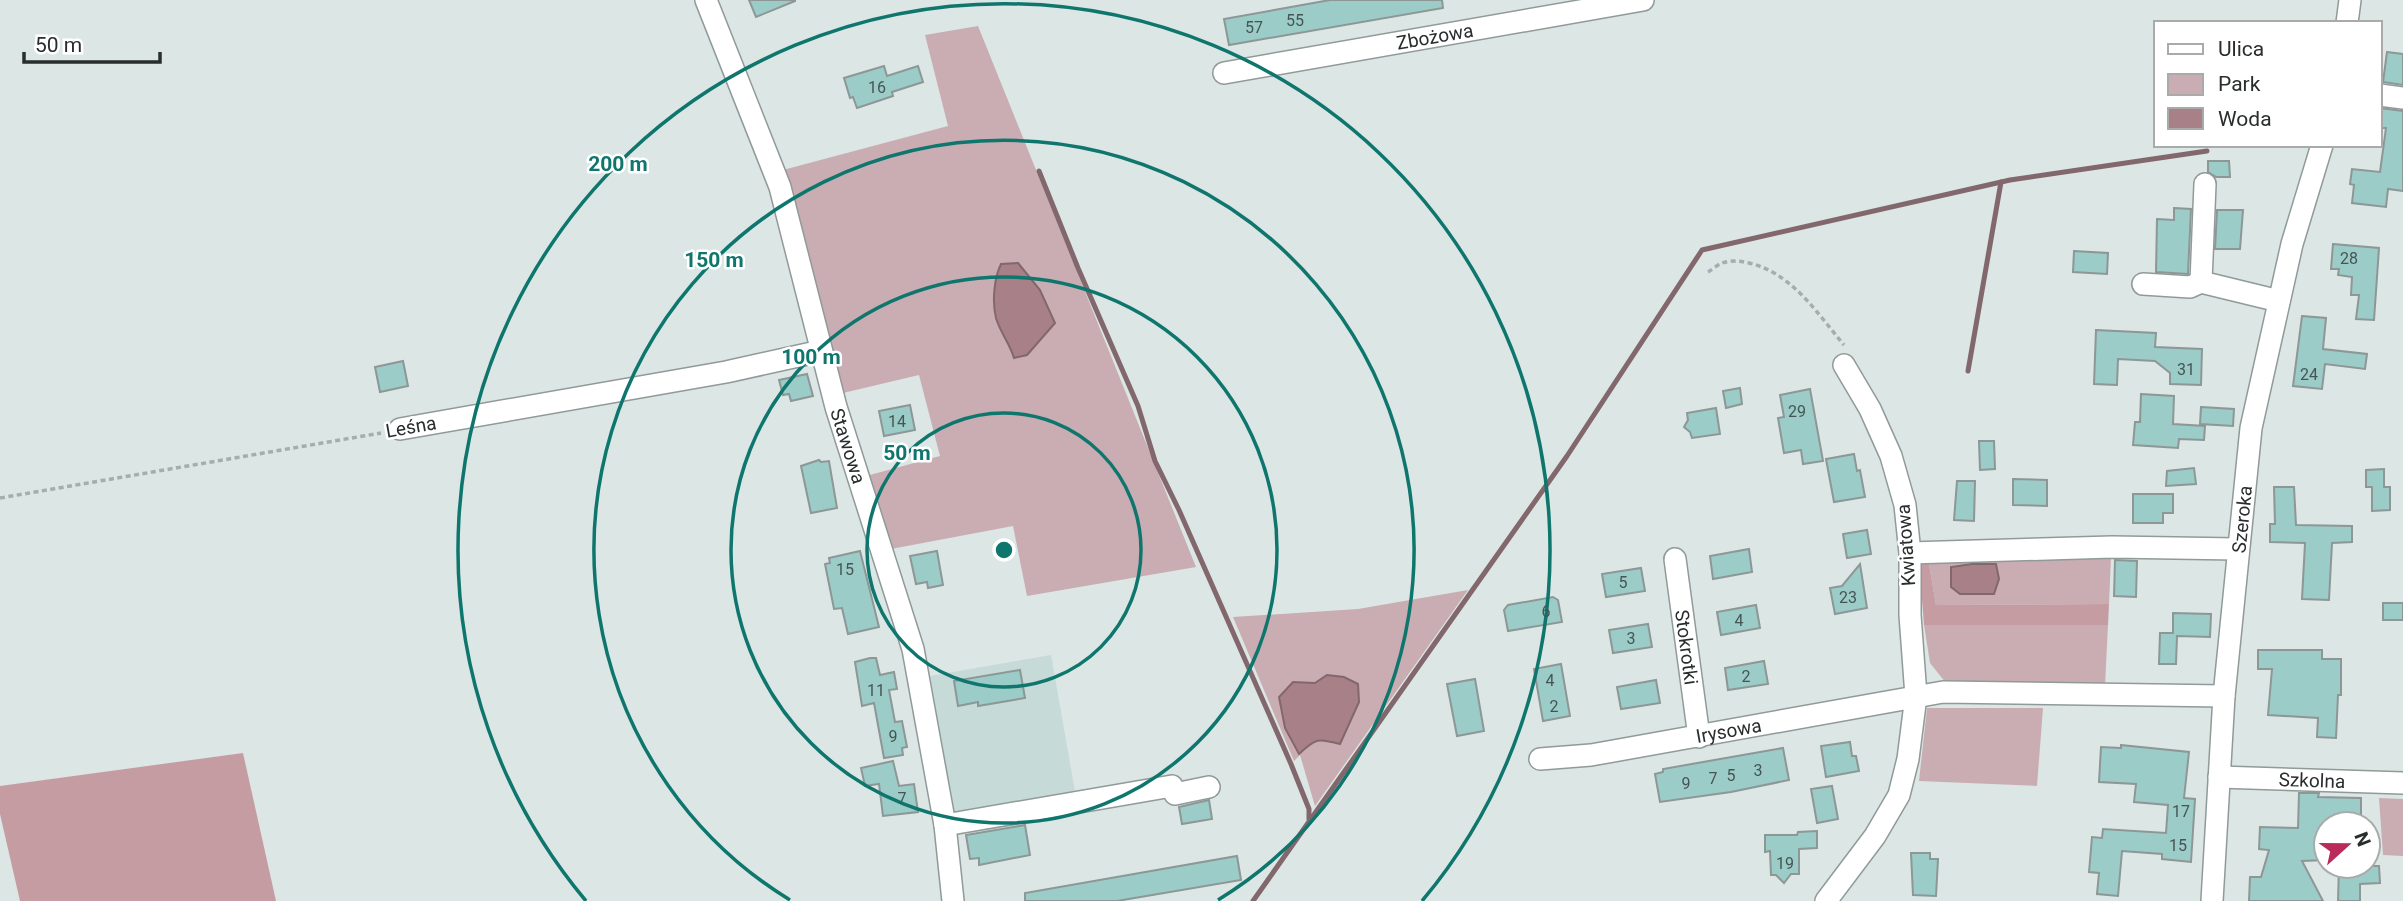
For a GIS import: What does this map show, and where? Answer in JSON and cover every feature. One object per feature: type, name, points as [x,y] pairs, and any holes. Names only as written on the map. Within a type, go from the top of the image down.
[{"type":"street","name":"Stawowa","points":[[706,0],[780,187],[836,407],[913,649],[944,825],[953,901]]},
{"type":"street","name":"Zbożowa","points":[[1224,73],[1643,0]]},
{"type":"street","points":[[2347,21],[2350,0]]},
{"type":"street","points":[[2382,95],[2403,98]]},
{"type":"street","name":"Szeroka","points":[[2212,901],[2224,696],[2251,428],[2292,244],[2321,147]]},
{"type":"street","points":[[2201,282],[2205,184]]},
{"type":"street","points":[[2143,284],[2190,287],[2201,282],[2279,301]]},
{"type":"street","name":"Leśna","points":[[400,429],[726,372],[821,351]]},
{"type":"street","name":"Kwiatowa","points":[[1826,901],[1875,836],[1899,795],[1908,759],[1916,696],[1910,615],[1910,553],[1905,505],[1891,456],[1870,409],[1844,365]]},
{"type":"street","points":[[1910,553],[2112,547],[2237,549]]},
{"type":"street","name":"Stokrotki","points":[[1675,559],[1699,737]]},
{"type":"street","points":[[1916,696],[1942,692],[2224,696]]},
{"type":"street","name":"Irysowa","points":[[1540,758],[1591,755],[1916,696]]},
{"type":"street","name":"Szkolna","points":[[2219,777],[2403,783]]},
{"type":"street","points":[[944,825],[1171,786],[1175,794],[1209,788]]},
{"type":"path","points":[[1708,272],[1721,263],[1737,261],[1758,265],[1780,276],[1799,291],[1845,347],[1844,365]]},
{"type":"path","name":"Leśna","points":[[0,498],[400,429]]},
{"type":"shaded area","points":[[1928,558],[1936,605],[2109,604],[2108,625],[1924,625],[1919,561]]},
{"type":"shaded area","points":[[1051,655],[1076,797],[951,818],[930,676]]},
{"type":"shaded area","points":[[243,753],[276,901],[20,901],[0,814],[0,786]]},
{"type":"green space","points":[[978,26],[1196,567],[1027,596],[1013,526],[891,549],[866,476],[940,456],[919,375],[843,393],[783,170],[948,126],[925,35]]},
{"type":"green space","points":[[2111,557],[2109,604],[1936,605],[1928,558]]},
{"type":"green space","points":[[1468,590],[1315,806],[1300,755],[1294,761],[1233,617],[1358,609]],"holes":[[[1358,684],[1359,702],[1340,744],[1314,740]]]},
{"type":"green space","points":[[1924,625],[2108,625],[2105,686],[1946,683],[1930,663]]},
{"type":"green space","points":[[1927,708],[2043,708],[2037,786],[1919,781]]},
{"type":"green space","points":[[2379,798],[2403,799],[2403,856],[2383,855],[2382,810]]},
{"type":"water","points":[[1018,263],[1040,290],[1055,323],[1027,355],[1014,358],[996,318],[994,298],[1001,264]]},
{"type":"water","points":[[1996,564],[1999,579],[1994,594],[1960,594],[1951,587],[1951,567]]},
{"type":"water","points":[[1327,675],[1344,677],[1358,684],[1359,702],[1340,744],[1318,741],[1299,754],[1285,728],[1279,697],[1293,682],[1315,683]]},
{"type":"building","points":[[749,0],[795,0],[795,1],[756,17]]},
{"type":"building","points":[[1330,0],[1442,0],[1443,8],[1229,45],[1224,19]]},
{"type":"building","points":[[2387,52],[2403,54],[2403,85],[2383,82]]},
{"type":"building","points":[[884,66],[887,76],[918,66],[923,82],[857,108],[853,97],[850,98],[844,78]]},
{"type":"building","points":[[2382,108],[2403,111],[2403,191],[2388,189],[2386,207],[2352,203],[2352,169],[2380,172],[2386,128],[2382,128]]},
{"type":"building","points":[[2208,161],[2229,161],[2230,177],[2216,177],[2208,172]]},
{"type":"building","points":[[2174,208],[2191,209],[2188,274],[2156,272],[2157,219],[2174,220]]},
{"type":"building","points":[[2217,210],[2243,210],[2240,249],[2215,249]]},
{"type":"building","points":[[2333,244],[2379,248],[2374,320],[2356,319],[2359,295],[2351,295],[2352,277],[2338,275],[2339,269],[2331,269]]},
{"type":"building","points":[[2074,251],[2108,253],[2107,274],[2073,272]]},
{"type":"building","points":[[2302,316],[2326,318],[2323,349],[2367,354],[2365,369],[2325,364],[2322,389],[2293,386]]},
{"type":"building","points":[[2096,330],[2156,333],[2155,347],[2202,349],[2201,385],[2170,384],[2170,373],[2155,361],[2118,359],[2117,385],[2094,384]]},
{"type":"building","points":[[403,361],[408,386],[380,392],[375,367]]},
{"type":"building","points":[[807,374],[813,396],[791,401],[789,394],[783,395],[779,380]]},
{"type":"building","points":[[1740,388],[1742,404],[1726,408],[1723,391]]},
{"type":"building","points":[[1810,389],[1823,461],[1803,464],[1801,450],[1784,453],[1778,418],[1784,417],[1780,395]]},
{"type":"building","points":[[2141,394],[2174,396],[2173,424],[2205,426],[2204,440],[2179,439],[2178,448],[2133,445],[2135,422],[2140,422]]},
{"type":"building","points":[[910,405],[915,430],[884,436],[879,411]]},
{"type":"building","points":[[2201,407],[2234,409],[2233,426],[2200,424]]},
{"type":"building","points":[[1716,408],[1720,434],[1692,438],[1684,427],[1688,420],[1687,413]]},
{"type":"building","points":[[1979,441],[1994,441],[1995,469],[1980,470]]},
{"type":"building","points":[[1854,454],[1865,497],[1834,502],[1826,459]]},
{"type":"building","points":[[819,460],[829,461],[837,508],[811,513],[801,466]]},
{"type":"building","points":[[2194,468],[2196,484],[2166,486],[2167,471]]},
{"type":"building","points":[[2384,469],[2384,487],[2390,487],[2390,510],[2372,511],[2372,487],[2366,487],[2366,470]]},
{"type":"building","points":[[2013,479],[2047,480],[2047,506],[2013,505]]},
{"type":"building","points":[[1957,481],[1975,481],[1974,521],[1954,520]]},
{"type":"building","points":[[2274,487],[2294,487],[2296,525],[2352,526],[2352,542],[2332,543],[2329,600],[2302,599],[2305,543],[2270,542],[2270,524],[2275,524]]},
{"type":"building","points":[[2133,494],[2173,494],[2173,513],[2163,513],[2163,523],[2133,523]]},
{"type":"building","points":[[1867,530],[1871,554],[1847,558],[1843,534]]},
{"type":"building","points":[[1749,549],[1752,572],[1713,579],[1710,556]]},
{"type":"building","points":[[860,551],[879,627],[848,634],[842,608],[834,609],[825,564],[830,563],[829,558]]},
{"type":"building","points":[[937,551],[943,585],[928,588],[927,582],[916,584],[910,556]]},
{"type":"building","points":[[2115,560],[2137,561],[2136,597],[2114,596]]},
{"type":"building","points":[[1860,564],[1867,608],[1835,614],[1830,588],[1842,586]]},
{"type":"building","points":[[1641,568],[1645,591],[1606,597],[1602,574]]},
{"type":"building","points":[[1553,597],[1558,600],[1562,622],[1508,631],[1504,610],[1508,605]]},
{"type":"building","points":[[2383,603],[2403,603],[2403,620],[2383,620]]},
{"type":"building","points":[[1756,605],[1760,628],[1721,635],[1717,612]]},
{"type":"building","points":[[2173,613],[2211,614],[2210,637],[2177,636],[2176,664],[2159,664],[2160,633],[2173,633]]},
{"type":"building","points":[[1648,624],[1652,647],[1613,653],[1609,630]]},
{"type":"building","points":[[2258,650],[2322,650],[2322,659],[2341,659],[2341,695],[2338,695],[2336,738],[2317,737],[2318,718],[2268,715],[2272,669],[2258,669]]},
{"type":"building","points":[[876,658],[880,675],[894,672],[897,689],[889,690],[895,722],[902,721],[907,747],[902,748],[903,755],[884,758],[874,703],[862,706],[855,662]]},
{"type":"building","points":[[1764,661],[1768,684],[1728,690],[1725,668]]},
{"type":"building","points":[[1561,664],[1570,716],[1543,721],[1534,669]]},
{"type":"building","points":[[1020,670],[1025,698],[978,706],[978,702],[958,706],[954,681]]},
{"type":"building","points":[[1475,679],[1484,731],[1457,736],[1447,684]]},
{"type":"building","points":[[1656,680],[1660,703],[1621,709],[1617,687]]},
{"type":"building","points":[[1850,742],[1852,756],[1856,756],[1859,771],[1826,777],[1821,746]]},
{"type":"building","points":[[2121,745],[2189,752],[2184,798],[2195,799],[2191,862],[2162,859],[2162,854],[2122,851],[2118,896],[2097,894],[2099,873],[2089,872],[2092,837],[2102,838],[2103,829],[2166,833],[2168,805],[2134,802],[2136,784],[2099,782],[2101,747],[2121,748]]},
{"type":"building","points":[[1783,748],[1789,780],[1660,802],[1655,774],[1663,772],[1663,769]]},
{"type":"building","points":[[893,761],[899,786],[914,784],[918,812],[883,816],[879,784],[865,786],[861,768]]},
{"type":"building","points":[[1832,786],[1838,819],[1817,823],[1811,789]]},
{"type":"building","points":[[2299,793],[2319,793],[2318,797],[2361,798],[2361,810],[2312,810],[2312,861],[2302,861],[2323,901],[2249,901],[2250,877],[2261,877],[2269,850],[2259,849],[2260,827],[2298,828]]},
{"type":"building","points":[[1209,800],[1212,819],[1182,824],[1179,807]]},
{"type":"building","points":[[1025,825],[1030,855],[979,865],[979,858],[970,859],[966,835]]},
{"type":"building","points":[[1817,831],[1817,848],[1799,849],[1799,874],[1791,874],[1784,883],[1776,875],[1771,875],[1770,851],[1765,852],[1765,835],[1797,835],[1798,832]]},
{"type":"building","points":[[1911,853],[1930,853],[1930,859],[1938,859],[1936,896],[1913,895]]},
{"type":"building","points":[[1237,856],[1241,880],[1117,901],[1025,901],[1025,893]]},
{"type":"building","points":[[2339,880],[2380,880],[2380,883],[2360,884],[2360,901],[2338,901]]},
{"type":"waterway","points":[[1253,901],[1567,456],[1702,250],[2010,180],[2207,151]]},
{"type":"waterway","points":[[1039,171],[1138,406],[1155,461],[1291,764],[1309,809],[1309,819]]},
{"type":"waterway","points":[[1968,371],[2001,182]]}]
